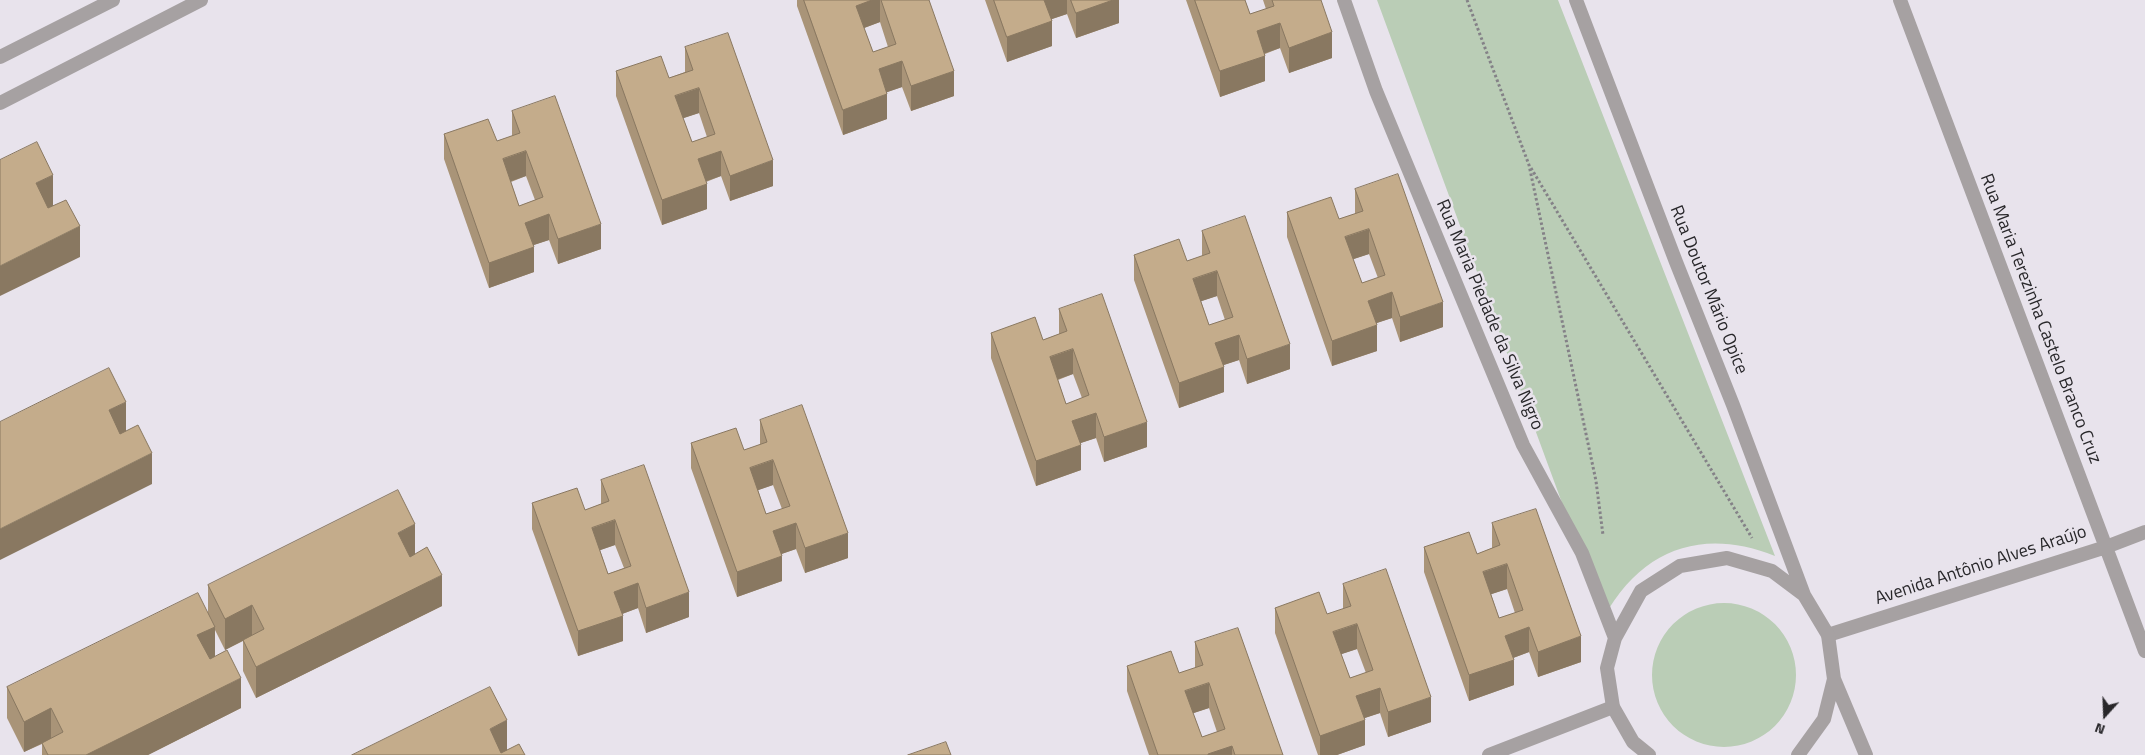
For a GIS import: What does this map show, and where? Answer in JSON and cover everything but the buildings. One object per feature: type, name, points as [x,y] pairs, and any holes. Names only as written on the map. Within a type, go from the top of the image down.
[{"type":"street","points":[[0,57],[113,0]]},
{"type":"street","points":[[0,103],[200,0]]},
{"type":"street","name":"Rua Maria Piedade da Silva Nigro","points":[[1344,0],[1376,91],[1523,445],[1582,553],[1616,638]]},
{"type":"street","name":"Rua Doutor Mário Opice","points":[[1576,0],[1668,244],[1733,405],[1804,595]]},
{"type":"street","name":"Rua Maria Terezinha Castelo Branco Cruz","points":[[1900,0],[2145,652]]},
{"type":"street","name":"Avenida Antônio Alves Araújo","points":[[1828,635],[2106,547],[2145,532]]},
{"type":"street","points":[[1649,755],[1635,749],[1613,707],[1607,668],[1616,638],[1641,591],[1680,566],[1727,558],[1772,571],[1804,595],[1828,635],[1834,679],[1866,755]]},
{"type":"street","points":[[1798,755],[1824,720],[1834,679]]},
{"type":"street","points":[[1489,755],[1613,707]]},
{"type":"path","points":[[1467,0],[1530,165],[1594,472],[1603,540]]},
{"type":"path","points":[[1530,165],[1772,571]]},
{"type":"green space","points":[[1377,0],[1558,0],[1775,556],[1748,548],[1723,544],[1699,545],[1676,550],[1656,560],[1636,575],[1619,594],[1604,617]]},
{"type":"green space","points":[[1724,603],[1738,604],[1752,609],[1764,615],[1775,624],[1784,635],[1790,647],[1795,661],[1795,689],[1790,703],[1784,715],[1775,726],[1764,735],[1752,741],[1738,746],[1724,747],[1710,746],[1696,741],[1684,735],[1673,726],[1664,715],[1658,703],[1653,689],[1652,675],[1653,661],[1658,647],[1664,635],[1673,624],[1684,615],[1696,609],[1710,604]]}]
